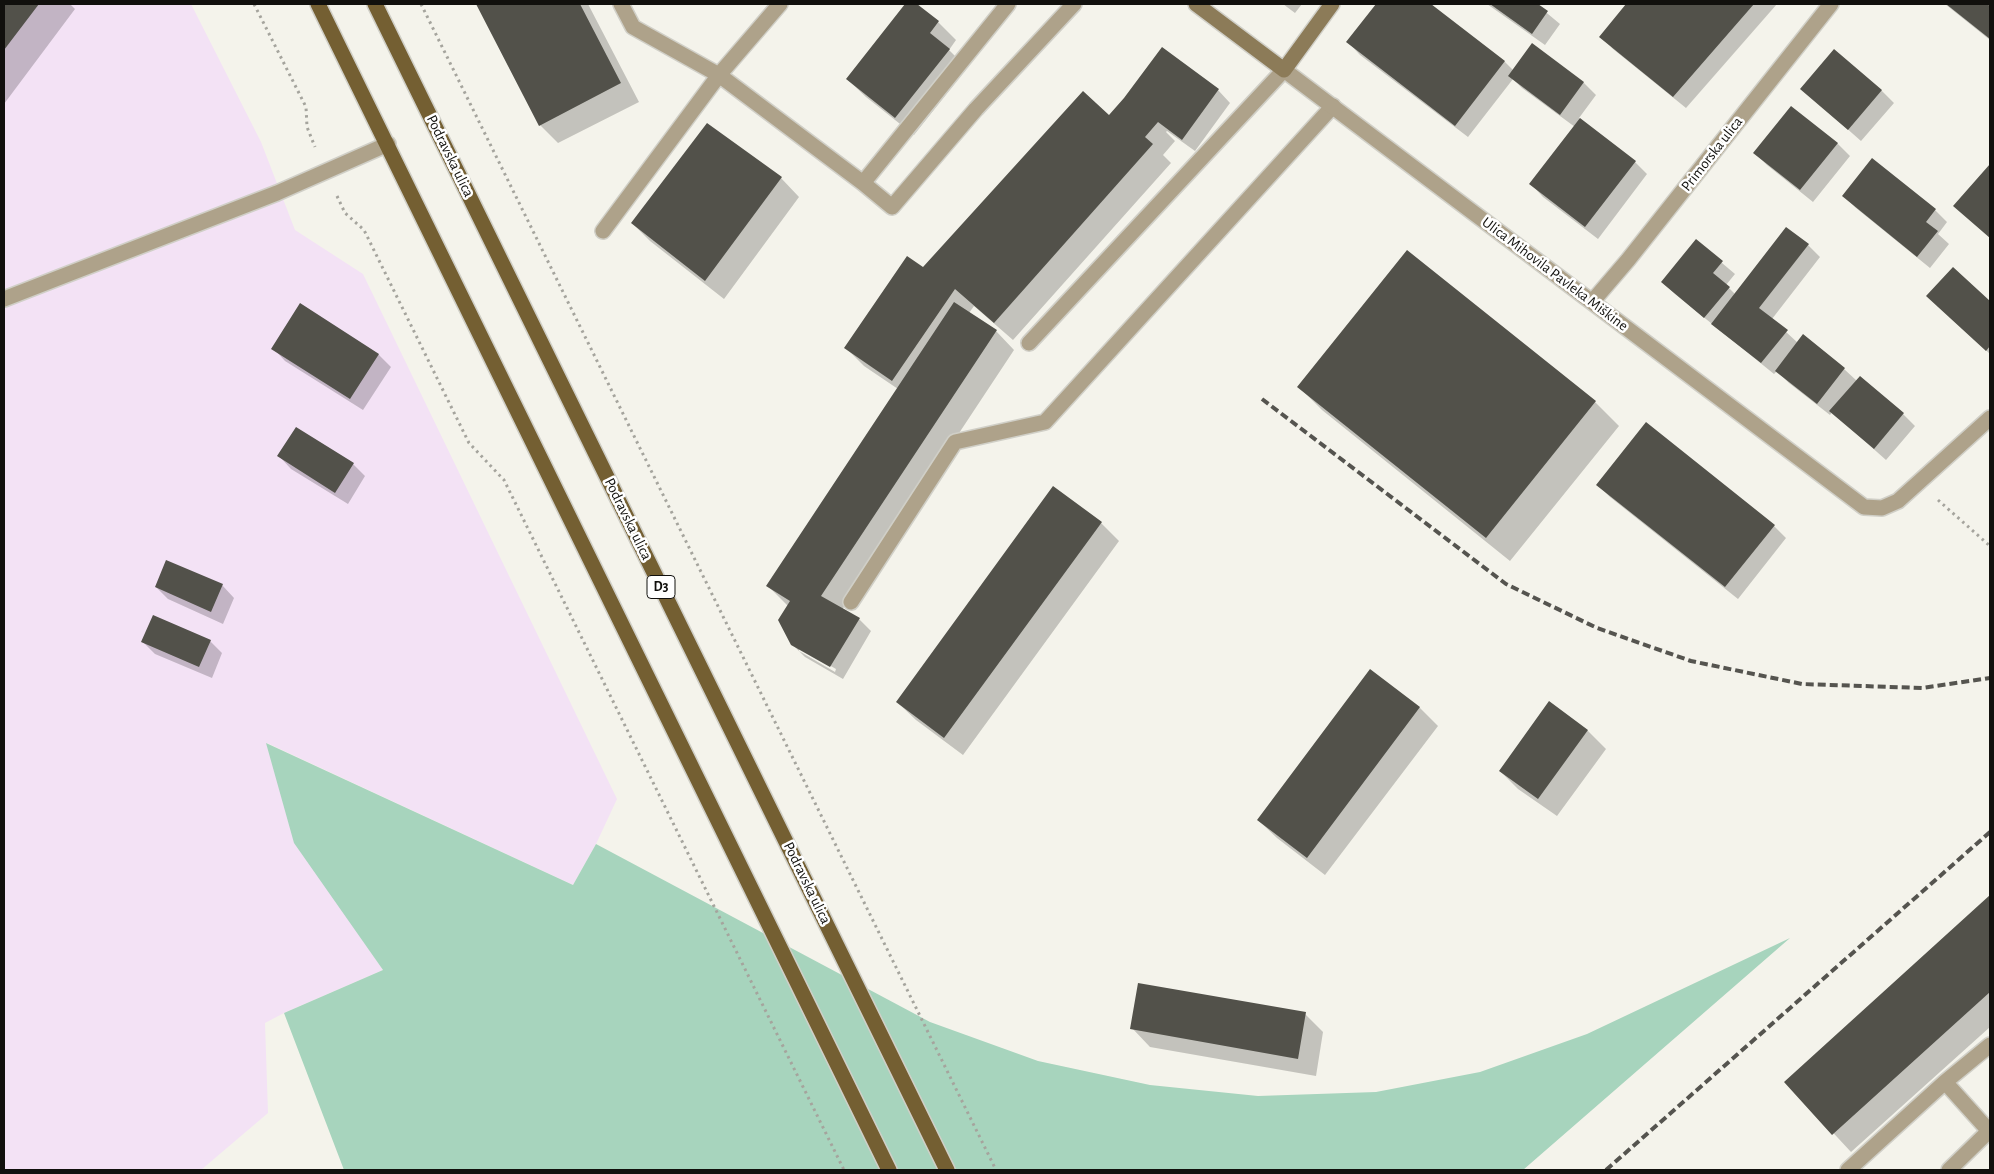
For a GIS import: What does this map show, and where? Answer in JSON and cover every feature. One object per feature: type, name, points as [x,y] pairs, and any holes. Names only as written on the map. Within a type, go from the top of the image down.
[{"type":"main road","points":[[318,4],[889,1170]]},
{"type":"main road","name":"Podravska ulica","points":[[375,4],[947,1170]]},
{"type":"street","points":[[621,4],[633,27],[719,75],[863,183],[892,208],[1066,6]]},
{"type":"street","points":[[603,231],[719,75],[780,4]]},
{"type":"street","points":[[863,183],[1008,4]]},
{"type":"street","name":"Ulica Mihovila Pavleka Miškine","points":[[1196,4],[1864,507],[1882,508],[1898,501],[1990,418]]},
{"type":"street","points":[[1029,343],[1284,70],[1332,4]]},
{"type":"street","name":"Primorska ulica","points":[[1592,302],[1628,260],[1831,4]]},
{"type":"street","points":[[851,602],[955,442],[1045,422],[1332,106]]},
{"type":"street","points":[[4,298],[277,194],[388,144]]},
{"type":"street","points":[[1848,1170],[1945,1082],[1990,1045]]},
{"type":"street","points":[[1945,1082],[1990,1130],[1949,1170]]},
{"type":"path","points":[[254,4],[306,107],[307,126],[344,213],[364,230],[469,443],[504,480],[844,1170]]},
{"type":"path","points":[[421,4],[996,1170]]},
{"type":"path","points":[[1919,483],[1990,546]]},
{"type":"shaded area","points":[[4,4],[191,4],[261,142],[295,230],[363,274],[617,799],[596,844],[573,885],[267,743],[341,908],[383,970],[265,1023],[268,1113],[201,1170],[4,1170]]},
{"type":"green space","points":[[266,743],[573,885],[596,844],[930,1022],[1038,1061],[1150,1085],[1258,1096],[1376,1092],[1480,1072],[1587,1034],[1790,938],[1523,1170],[344,1170],[284,1013],[383,970],[294,843]]},
{"type":"building","points":[[4,4],[39,4],[4,50]]},
{"type":"building","points":[[476,4],[580,4],[621,83],[539,126]]},
{"type":"building","points":[[905,4],[917,4],[939,21],[930,33],[950,49],[895,118],[846,79]]},
{"type":"building","points":[[1376,4],[1431,4],[1505,61],[1455,126],[1346,42]]},
{"type":"building","points":[[1490,4],[1538,4],[1548,11],[1532,34]]},
{"type":"building","points":[[1626,4],[1754,4],[1673,97],[1599,37]]},
{"type":"building","points":[[1946,4],[1987,4],[1990,6],[1990,39]]},
{"type":"building","points":[[1532,43],[1584,82],[1560,115],[1508,76]]},
{"type":"building","points":[[1162,47],[1219,89],[1182,140],[1158,122],[1145,137],[1153,144],[994,323],[955,289],[892,381],[844,348],[907,256],[923,267],[1083,91],[1109,115]]},
{"type":"building","points":[[1834,49],[1882,90],[1848,130],[1800,89]]},
{"type":"building","points":[[1791,106],[1838,143],[1800,190],[1753,153]]},
{"type":"building","points":[[1580,118],[1636,161],[1585,227],[1529,184]]},
{"type":"building","points":[[707,123],[782,177],[705,281],[631,223]]},
{"type":"building","points":[[1872,158],[1936,209],[1926,222],[1938,231],[1917,257],[1842,196]]},
{"type":"building","points":[[1990,164],[1990,238],[1953,206]]},
{"type":"building","points":[[1786,227],[1809,244],[1759,308],[1788,330],[1761,363],[1711,324]]},
{"type":"building","points":[[1696,239],[1723,261],[1713,273],[1730,287],[1704,318],[1661,282]]},
{"type":"building","points":[[1407,250],[1596,401],[1486,538],[1297,387]]},
{"type":"building","points":[[1953,267],[1990,301],[1990,346],[1986,351],[1926,296]]},
{"type":"building","points":[[954,302],[997,330],[821,596],[860,618],[830,667],[791,645],[778,620],[790,601],[766,586]]},
{"type":"building","points":[[300,303],[379,354],[350,399],[271,349]]},
{"type":"building","points":[[1803,334],[1845,368],[1817,404],[1775,371]]},
{"type":"building","points":[[1860,376],[1904,413],[1874,449],[1829,411]]},
{"type":"building","points":[[1646,422],[1775,525],[1725,587],[1596,485]]},
{"type":"building","points":[[296,427],[354,463],[335,493],[277,456]]},
{"type":"building","points":[[1053,486],[1102,522],[944,738],[896,702]]},
{"type":"building","points":[[166,560],[223,584],[211,612],[155,587]]},
{"type":"building","points":[[153,615],[211,640],[199,667],[141,642]]},
{"type":"building","points":[[1370,669],[1420,707],[1307,858],[1257,820]]},
{"type":"building","points":[[1549,701],[1588,730],[1538,799],[1499,771]]},
{"type":"building","points":[[1990,895],[1990,992],[1832,1135],[1784,1082]]},
{"type":"building","points":[[1138,983],[1306,1012],[1298,1059],[1130,1029]]},
{"type":"railway","points":[[1262,399],[1506,584],[1597,628],[1691,661],[1802,684],[1922,688],[1990,678]]},
{"type":"railway","points":[[1606,1170],[1990,832]]}]
